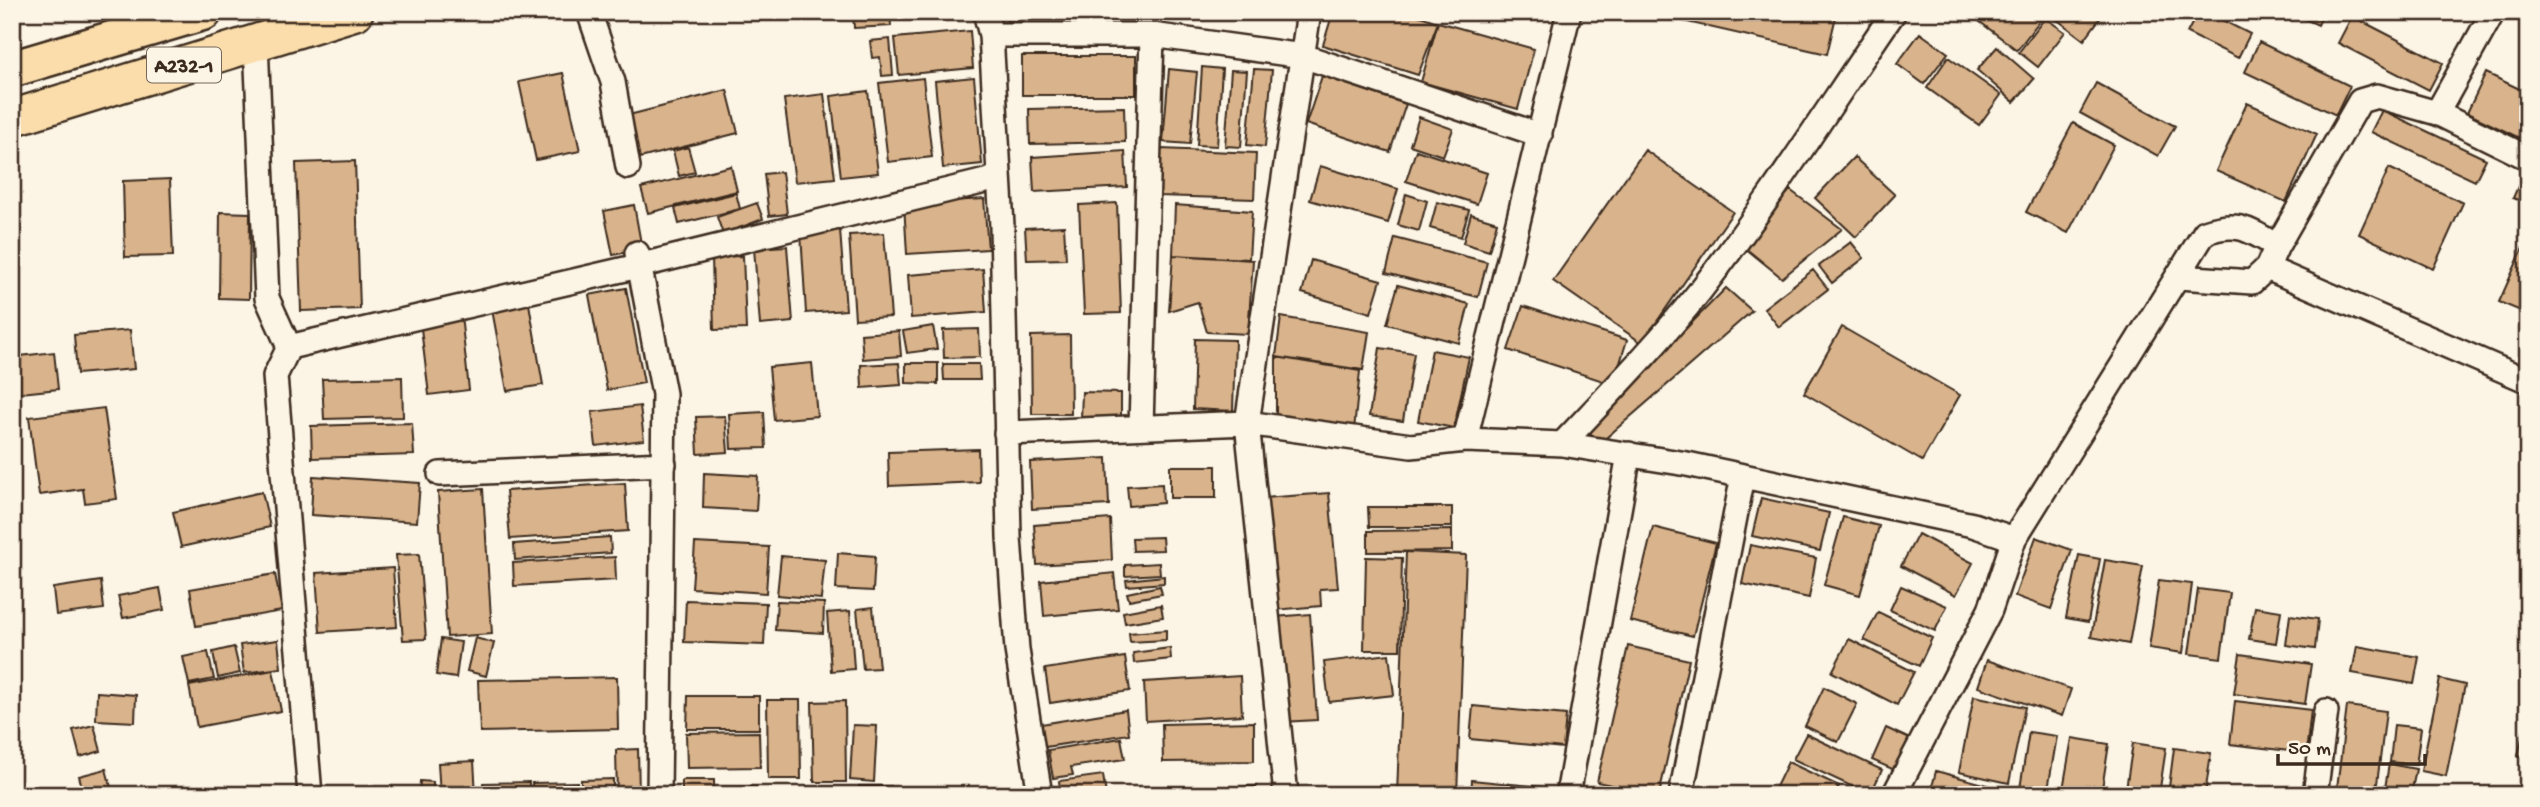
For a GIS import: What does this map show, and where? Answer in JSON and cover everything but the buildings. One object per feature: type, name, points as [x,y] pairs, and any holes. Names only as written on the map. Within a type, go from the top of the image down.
[{"type":"highway","name":"A232-1","points":[[12,69],[204,12]]},
{"type":"highway","name":"A232-1","points":[[12,118],[355,12]]},
{"type":"street","points":[[589,12],[613,82],[628,167]]},
{"type":"street","points":[[985,12],[991,35],[1002,226],[1009,537],[1017,650],[1040,795]]},
{"type":"street","points":[[1286,795],[1247,423],[1309,12]]},
{"type":"street","points":[[1465,440],[1569,12]]},
{"type":"street","points":[[1562,444],[1653,348],[1732,249],[1894,12]]},
{"type":"street","points":[[2437,113],[2493,12]]},
{"type":"street","points":[[991,35],[1152,34],[1303,56],[1540,135]]},
{"type":"street","points":[[1141,427],[1152,34]]},
{"type":"street","points":[[256,43],[267,298],[289,347],[275,376],[310,795]]},
{"type":"street","points":[[2179,277],[2252,282],[2267,268],[2360,101],[2378,96],[2437,113],[2528,158]]},
{"type":"street","points":[[289,347],[638,260],[998,178]]},
{"type":"street","points":[[1894,795],[1990,610],[2014,539],[2205,232],[2222,226],[2244,227],[2277,246]]},
{"type":"street","points":[[638,260],[664,394],[659,795]]},
{"type":"street","points":[[2267,268],[2528,381]]},
{"type":"street","points":[[1006,433],[1247,423],[1411,446],[1465,440],[1562,444],[1743,476],[1973,525],[2014,539]]},
{"type":"street","points":[[1568,795],[1629,454]]},
{"type":"street","points":[[440,474],[664,464]]},
{"type":"street","points":[[1681,795],[1743,476]]},
{"type":"street","points":[[2315,795],[2326,711]]}]
